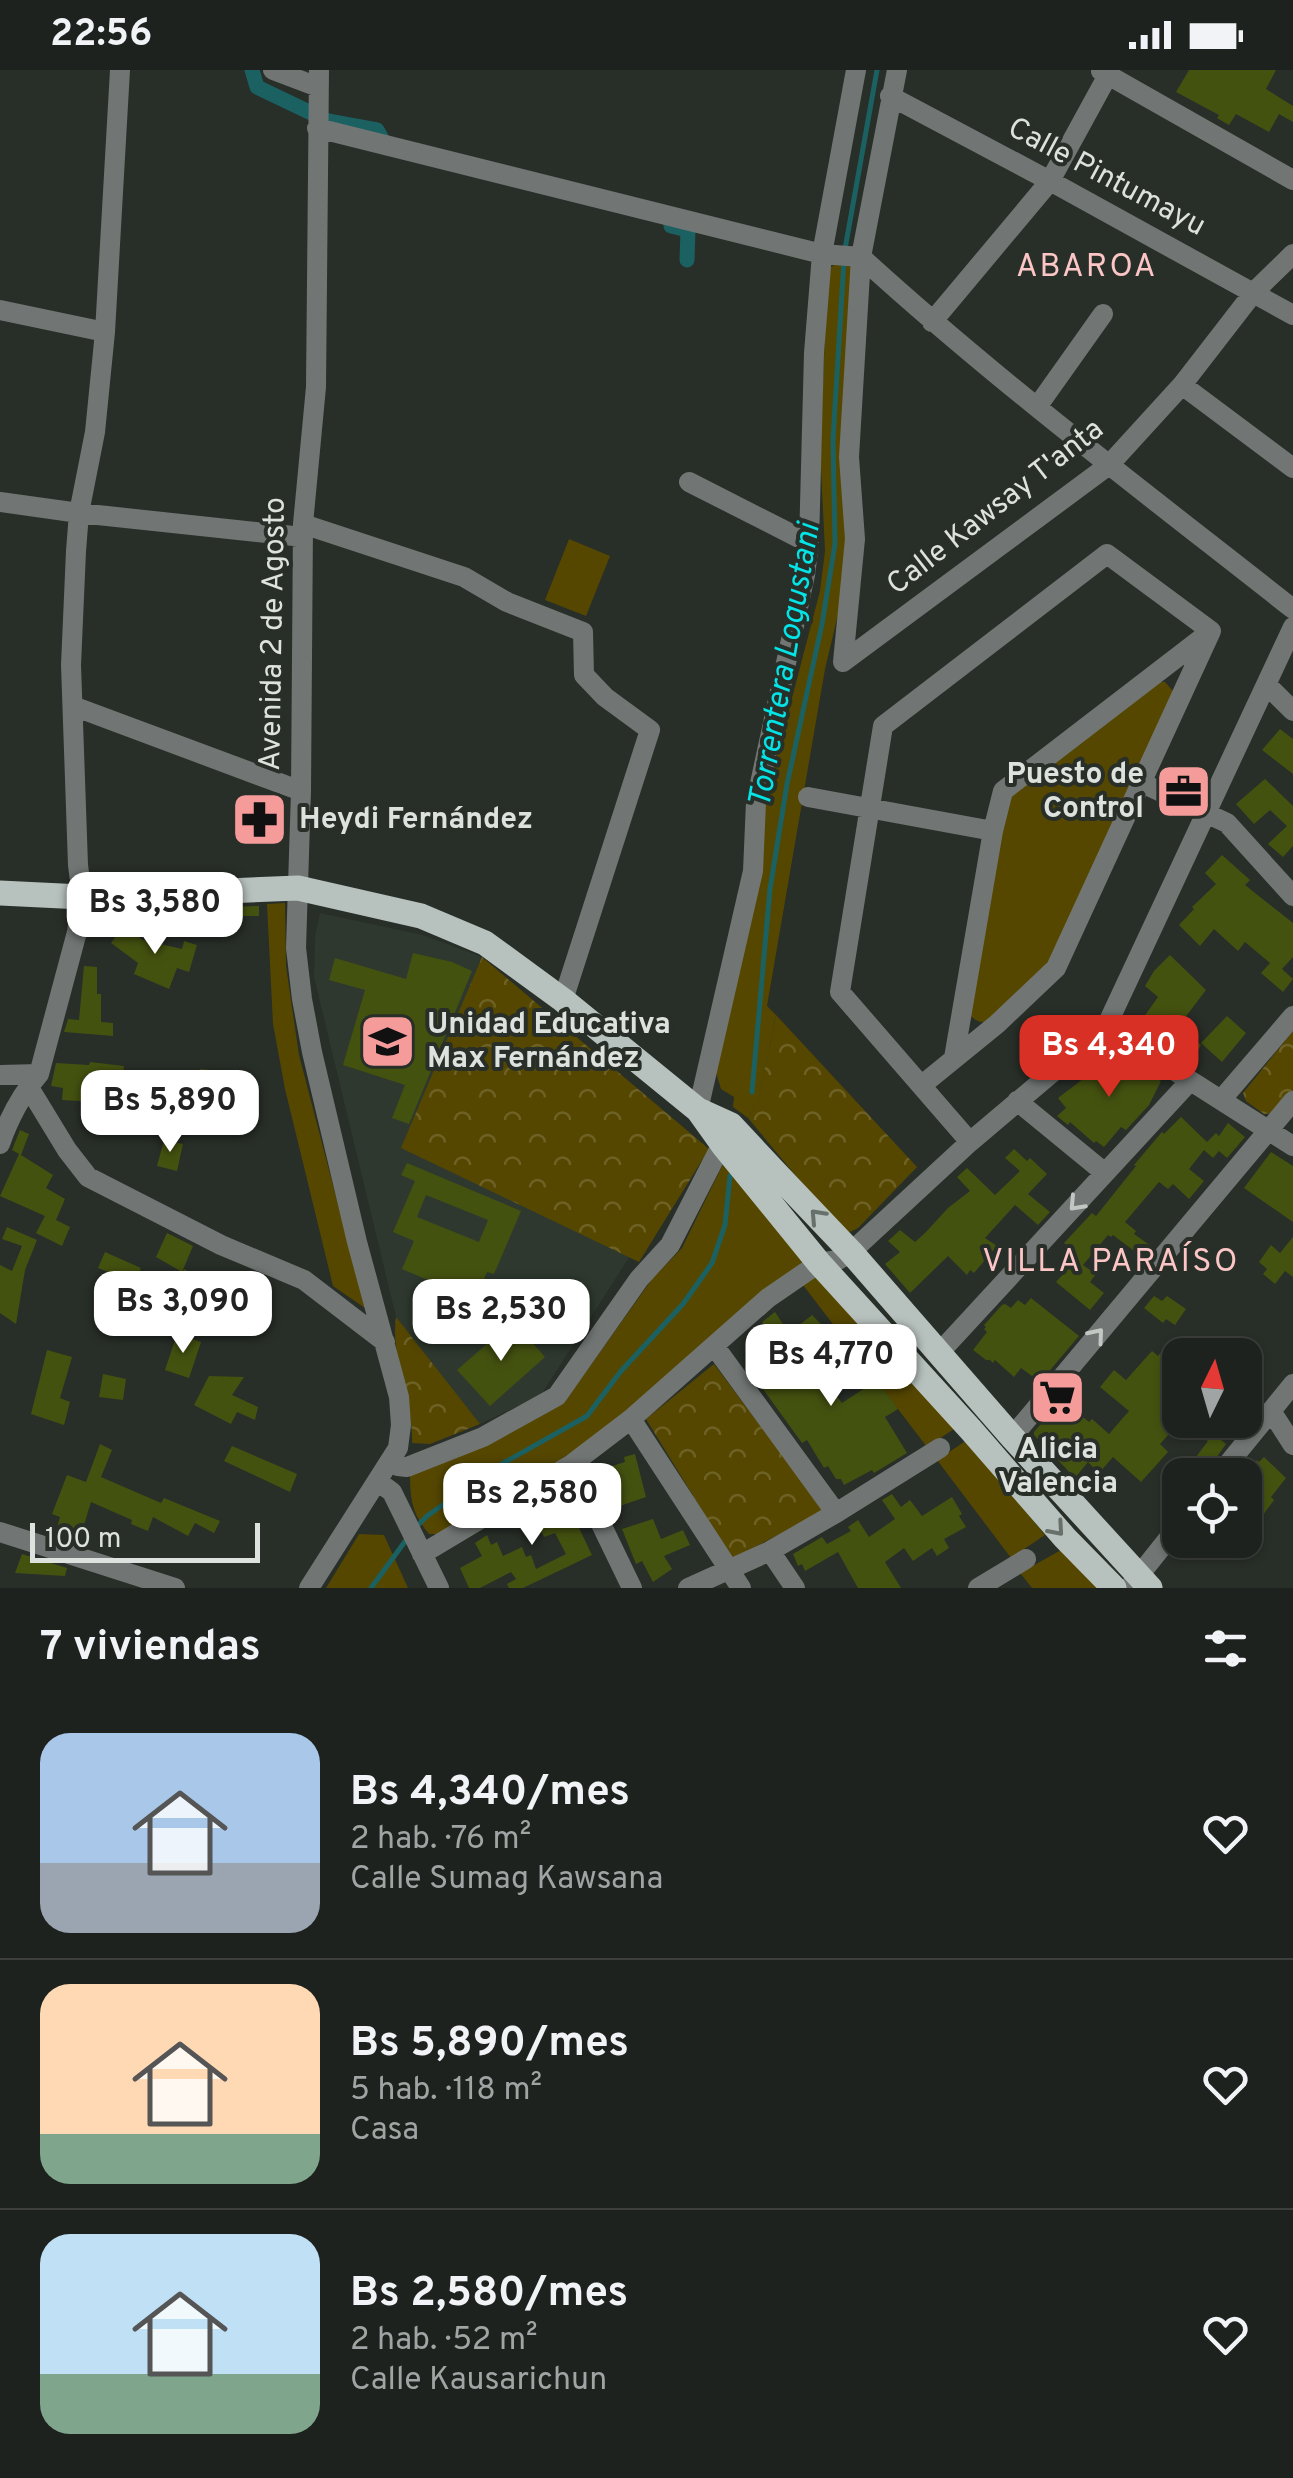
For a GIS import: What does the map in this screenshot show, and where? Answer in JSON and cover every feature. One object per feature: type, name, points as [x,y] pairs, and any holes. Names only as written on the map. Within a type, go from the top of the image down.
[{"type":"main road","points":[[0,893],[82,896],[298,888],[420,916],[485,942],[698,1110],[850,1252],[1139,1584]]},
{"type":"main road","points":[[727,1135],[819,1263],[1064,1538],[1114,1588]]},
{"type":"street","points":[[0,1144],[10,1117],[34,1080],[77,932],[82,896],[71,665],[79,513],[94,432],[105,332],[120,70]]},
{"type":"street","points":[[273,70],[318,78]]},
{"type":"street","points":[[843,255],[856,70]]},
{"type":"street","points":[[698,1110],[753,871],[756,802],[805,575],[814,354],[897,70]]},
{"type":"street","points":[[932,322],[1050,181],[1104,73],[1293,180]]},
{"type":"street","name":"Avenida 2 de Agosto","points":[[309,1588],[398,1448],[401,1425],[399,1397],[358,1242],[302,1000],[296,948],[303,530],[316,386],[318,78]]},
{"type":"street","name":"Calle Pintumayu","points":[[890,96],[1293,315]]},
{"type":"street","points":[[317,128],[843,255],[1293,609]]},
{"type":"street","name":"Calle Kawsay T'anta","points":[[843,255],[848,457],[856,539],[843,662],[1109,465],[1182,385],[1254,292],[1293,254]]},
{"type":"street","points":[[0,310],[105,332]]},
{"type":"street","points":[[1037,407],[1103,314]]},
{"type":"street","points":[[1182,385],[1293,468]]},
{"type":"street","points":[[690,482],[809,543]]},
{"type":"street","points":[[0,502],[79,513],[303,530],[464,577],[507,602],[582,632],[584,674],[605,696],[650,730],[563,1000]]},
{"type":"street","points":[[970,1142],[840,992],[883,726],[1108,554],[1212,631]]},
{"type":"street","points":[[415,1540],[572,1464],[632,1418],[768,1298],[819,1263],[838,1260],[850,1252],[970,1142],[1106,1027],[1293,627]]},
{"type":"street","points":[[954,1058],[1003,791],[1212,631]]},
{"type":"street","points":[[922,1086],[1056,968],[1212,631]]},
{"type":"street","points":[[1149,679],[1173,682],[1180,701]]},
{"type":"street","points":[[1267,685],[1293,711]]},
{"type":"street","points":[[73,706],[301,791]]},
{"type":"street","points":[[1142,783],[1227,823],[1293,896]]},
{"type":"street","points":[[808,797],[993,831]]},
{"type":"street","points":[[1220,1100],[1293,1016]]},
{"type":"street","points":[[1106,1027],[1293,1146]]},
{"type":"street","points":[[0,1075],[34,1080]]},
{"type":"street","points":[[34,1080],[66,1150],[88,1177],[221,1245],[304,1280],[385,1342]]},
{"type":"street","points":[[938,1352],[1190,1081]]},
{"type":"street","points":[[1017,1101],[1105,1173]]},
{"type":"street","points":[[1012,1437],[1293,1101]]},
{"type":"street","points":[[390,1460],[406,1467],[483,1437],[557,1396],[639,1279],[670,1245],[727,1135]]},
{"type":"street","points":[[715,1347],[836,1513]]},
{"type":"street","points":[[1233,1458],[1293,1384]]},
{"type":"street","points":[[1271,1411],[1293,1444]]},
{"type":"street","points":[[632,1418],[741,1588]]},
{"type":"street","points":[[688,1588],[770,1551],[940,1448]]},
{"type":"street","points":[[572,1464],[632,1588]]},
{"type":"street","points":[[377,1481],[392,1492],[439,1588]]},
{"type":"street","points":[[0,1532],[176,1588]]},
{"type":"street","points":[[1139,1584],[1162,1550]]},
{"type":"street","points":[[770,1551],[795,1588]]},
{"type":"street","points":[[978,1588],[1026,1559]]},
{"type":"shaded area","points":[[320,913],[423,935],[482,957],[402,1148],[630,1256],[541,1395],[480,1424],[396,1317],[314,977]]},
{"type":"green space","points":[[837,263],[855,268],[848,547],[767,1006],[776,1015],[759,1099],[748,1118],[733,1107],[734,1097],[721,1089],[715,1069],[766,797],[820,591],[825,551],[820,449],[827,290],[831,267]]},
{"type":"green space","points":[[569,539],[610,556],[586,616],[545,600]]},
{"type":"green space","points":[[1158,682],[1165,682],[1174,692],[1049,969],[990,1022],[976,1020],[969,1014],[1004,802]]},
{"type":"green space","points":[[285,903],[286,966],[299,1055],[365,1308],[333,1286],[285,1089],[273,1024],[267,904]]},
{"type":"green space","points":[[482,957],[709,1149],[639,1262],[401,1148]]},
{"type":"green space","points":[[776,1015],[917,1167],[850,1232],[840,1229],[748,1118],[759,1098]]},
{"type":"green space","points":[[1293,1031],[1293,1090],[1274,1113],[1264,1114],[1246,1101],[1243,1093]]},
{"type":"green space","points":[[723,1164],[804,1261],[606,1428],[442,1534],[429,1534],[413,1507],[410,1475],[564,1403],[652,1279],[682,1248]]},
{"type":"green space","points":[[816,1274],[954,1429],[927,1447],[803,1285]]},
{"type":"green space","points":[[396,1317],[480,1424],[430,1444],[412,1443],[396,1348]]},
{"type":"green space","points":[[714,1364],[824,1511],[732,1559],[646,1419]]},
{"type":"green space","points":[[967,1440],[1045,1535],[1011,1558],[937,1460]]},
{"type":"green space","points":[[359,1534],[384,1535],[408,1588],[326,1588]]},
{"type":"green space","points":[[1061,1550],[1097,1588],[1032,1588],[1020,1573]]},
{"type":"building","points":[[1189,70],[1276,70],[1266,89],[1293,106],[1293,122],[1279,114],[1269,132],[1236,114],[1229,125],[1217,118],[1219,115],[1176,92]]},
{"type":"building","points":[[1280,729],[1293,739],[1293,774],[1262,750]]},
{"type":"building","points":[[1265,779],[1293,806],[1293,846],[1283,857],[1268,844],[1287,826],[1270,810],[1254,824],[1236,804]]},
{"type":"building","points":[[1222,855],[1250,880],[1245,885],[1293,923],[1293,957],[1282,969],[1293,979],[1283,992],[1261,973],[1270,963],[1245,942],[1238,951],[1214,929],[1200,946],[1179,925],[1216,884],[1205,873]]},
{"type":"building","points":[[259,906],[259,916],[201,916],[201,908]]},
{"type":"building","points":[[123,926],[143,940],[182,949],[184,941],[197,945],[189,972],[177,968],[169,989],[134,974],[138,963],[111,943]]},
{"type":"building","points":[[413,953],[472,971],[409,1124],[392,1118],[405,1085],[343,1065],[365,990],[329,980],[335,958],[406,979]]},
{"type":"building","points":[[1170,955],[1206,990],[1180,1030],[1201,1045],[1192,1061],[1180,1053],[1183,1050],[1141,1021],[1158,997],[1145,986]]},
{"type":"building","points":[[84,966],[97,967],[101,1022],[113,1023],[113,1036],[64,1032],[68,1019],[79,1020]]},
{"type":"building","points":[[1227,1016],[1246,1033],[1222,1062],[1201,1043]]},
{"type":"building","points":[[1119,1055],[1161,1081],[1149,1105],[1126,1130],[1121,1127],[1104,1147],[1057,1116],[1066,1108],[1058,1098],[1096,1069],[1103,1071],[1104,1064],[1114,1066]]},
{"type":"building","points":[[56,1063],[124,1066],[119,1116],[93,1113],[96,1102],[62,1100],[63,1088],[51,1086]]},
{"type":"building","points":[[200,1069],[245,1073],[244,1085],[200,1080]]},
{"type":"building","points":[[1181,1117],[1207,1142],[1216,1133],[1219,1136],[1228,1123],[1245,1137],[1227,1158],[1219,1151],[1213,1158],[1204,1150],[1189,1169],[1204,1181],[1189,1199],[1173,1184],[1168,1189],[1159,1182],[1125,1222],[1151,1246],[1142,1257],[1108,1235],[1083,1265],[1096,1274],[1090,1282],[1104,1293],[1090,1310],[1056,1282],[1069,1268],[1063,1262],[1074,1251],[1064,1243],[1092,1213],[1096,1216],[1162,1132]]},
{"type":"building","points":[[20,1130],[29,1134],[21,1155],[53,1175],[46,1188],[65,1199],[56,1220],[70,1227],[62,1246],[36,1233],[45,1216],[0,1196],[19,1154],[12,1150]]},
{"type":"building","points":[[164,1140],[183,1144],[177,1171],[157,1166]]},
{"type":"building","points":[[1014,1149],[1047,1174],[1028,1194],[1050,1212],[1038,1225],[1015,1205],[985,1238],[997,1246],[974,1273],[970,1270],[967,1275],[948,1256],[910,1293],[885,1264],[900,1252],[888,1241],[900,1230],[915,1242],[926,1232],[970,1191],[957,1177],[967,1168],[995,1195],[1020,1171],[1005,1158]]},
{"type":"building","points":[[1271,1152],[1293,1166],[1293,1222],[1244,1188]]},
{"type":"building","points":[[407,1163],[521,1211],[494,1274],[487,1272],[475,1300],[402,1269],[414,1241],[393,1232],[415,1181],[401,1175]],"holes":[[[426,1195],[488,1220],[479,1242],[417,1217]]]},
{"type":"building","points":[[7,1227],[37,1240],[25,1270],[16,1324],[0,1313],[0,1265],[12,1271],[22,1246],[2,1239]]},
{"type":"building","points":[[167,1233],[193,1246],[182,1272],[156,1257]]},
{"type":"building","points":[[1293,1237],[1293,1277],[1285,1271],[1275,1284],[1263,1274],[1267,1269],[1259,1262],[1271,1245],[1280,1253]]},
{"type":"building","points":[[105,1252],[141,1268],[135,1282],[98,1268]]},
{"type":"building","points":[[184,1269],[213,1289],[205,1316],[183,1305],[174,1325],[161,1318]]},
{"type":"building","points":[[1154,1296],[1162,1301],[1167,1296],[1186,1309],[1175,1325],[1166,1319],[1163,1323],[1144,1308]]},
{"type":"building","points":[[1031,1298],[1079,1336],[1040,1382],[1021,1368],[1014,1377],[995,1360],[986,1360],[973,1350],[987,1332],[984,1325],[1002,1305],[1011,1308],[1018,1300],[1025,1305]]},
{"type":"building","points":[[775,1312],[789,1333],[812,1315],[826,1329],[806,1343],[842,1403],[877,1380],[898,1409],[885,1417],[907,1453],[844,1485],[828,1466],[824,1468],[807,1440],[802,1443],[763,1389],[782,1377],[775,1367],[787,1357],[762,1322]]},
{"type":"building","points":[[513,1321],[545,1357],[490,1406],[457,1370]]},
{"type":"building","points":[[177,1334],[201,1342],[189,1378],[165,1370]]},
{"type":"building","points":[[47,1350],[72,1357],[60,1398],[70,1402],[64,1425],[31,1414]]},
{"type":"building","points":[[1152,1351],[1158,1356],[1162,1351],[1162,1438],[1165,1438],[1160,1444],[1168,1452],[1141,1482],[1113,1457],[1099,1473],[1088,1462],[1075,1478],[1034,1432],[1062,1400],[1109,1434],[1129,1411],[1100,1387],[1114,1370],[1126,1380]]},
{"type":"building","points":[[103,1374],[126,1379],[123,1400],[99,1397]]},
{"type":"building","points":[[209,1376],[244,1377],[232,1395],[258,1407],[255,1420],[237,1412],[231,1424],[194,1405]]},
{"type":"building","points":[[1204,1438],[1222,1438],[1226,1444],[1216,1458],[1195,1458],[1208,1441]]},
{"type":"building","points":[[100,1444],[112,1450],[101,1477],[161,1503],[164,1498],[220,1521],[214,1533],[195,1523],[188,1536],[153,1517],[148,1531],[91,1502],[80,1538],[65,1535],[57,1528],[60,1517],[52,1514],[67,1475],[86,1482]]},
{"type":"building","points":[[232,1446],[297,1474],[290,1492],[224,1461]]},
{"type":"building","points":[[635,1454],[646,1497],[614,1508],[603,1469]]},
{"type":"building","points":[[1262,1459],[1286,1478],[1262,1517]]},
{"type":"building","points":[[567,1490],[592,1555],[523,1588],[509,1588],[507,1584],[516,1579],[511,1572],[480,1588],[469,1588],[460,1568],[482,1556],[475,1543],[487,1535],[491,1545],[497,1542],[503,1556],[522,1547],[526,1557],[531,1555],[536,1569],[566,1554],[555,1533],[544,1537],[529,1506]]},
{"type":"building","points":[[892,1494],[901,1507],[910,1500],[922,1516],[952,1497],[966,1527],[944,1539],[949,1548],[937,1556],[932,1548],[913,1561],[904,1548],[885,1562],[901,1588],[858,1588],[838,1552],[805,1571],[802,1564],[798,1566],[793,1554],[822,1537],[827,1544],[851,1531],[848,1527],[858,1520],[869,1537],[895,1519],[882,1500]]},
{"type":"building","points":[[653,1519],[661,1539],[683,1530],[690,1545],[664,1556],[672,1569],[653,1582],[642,1561],[636,1564],[622,1529]]},
{"type":"building","points":[[22,1554],[67,1568],[65,1576],[15,1573]]},
{"type":"waterway","points":[[252,70],[257,87],[328,121],[377,130],[387,148]]},
{"type":"waterway","name":"Torrentera Logustani","points":[[845,249],[877,70]]},
{"type":"waterway","points":[[671,226],[688,230],[687,260]]},
{"type":"waterway","name":"Torrentera Logustani","points":[[752,1092],[770,889],[835,544],[833,439],[844,260]]},
{"type":"waterway","name":"Torrentera Logustani","points":[[416,1527],[500,1465],[587,1416],[621,1371],[683,1304],[712,1263],[725,1225],[730,1176]]},
{"type":"waterway","name":"Torrentera Logustani","points":[[371,1588],[409,1536]]},
{"type":"place","name":"Puesto de Control","points":[[1183,792]]},
{"type":"place","name":"Heydi Fernández","points":[[260,820]]},
{"type":"place","name":"Unidad Educativa Max Fernández","points":[[388,1042]]},
{"type":"place","name":"Alicia Valencia","points":[[1058,1398]]},
{"type":"district","name":"ABAROA","points":[[1087,268]]},
{"type":"district","name":"VILLA PARAÍSO","points":[[1111,1263]]}]
